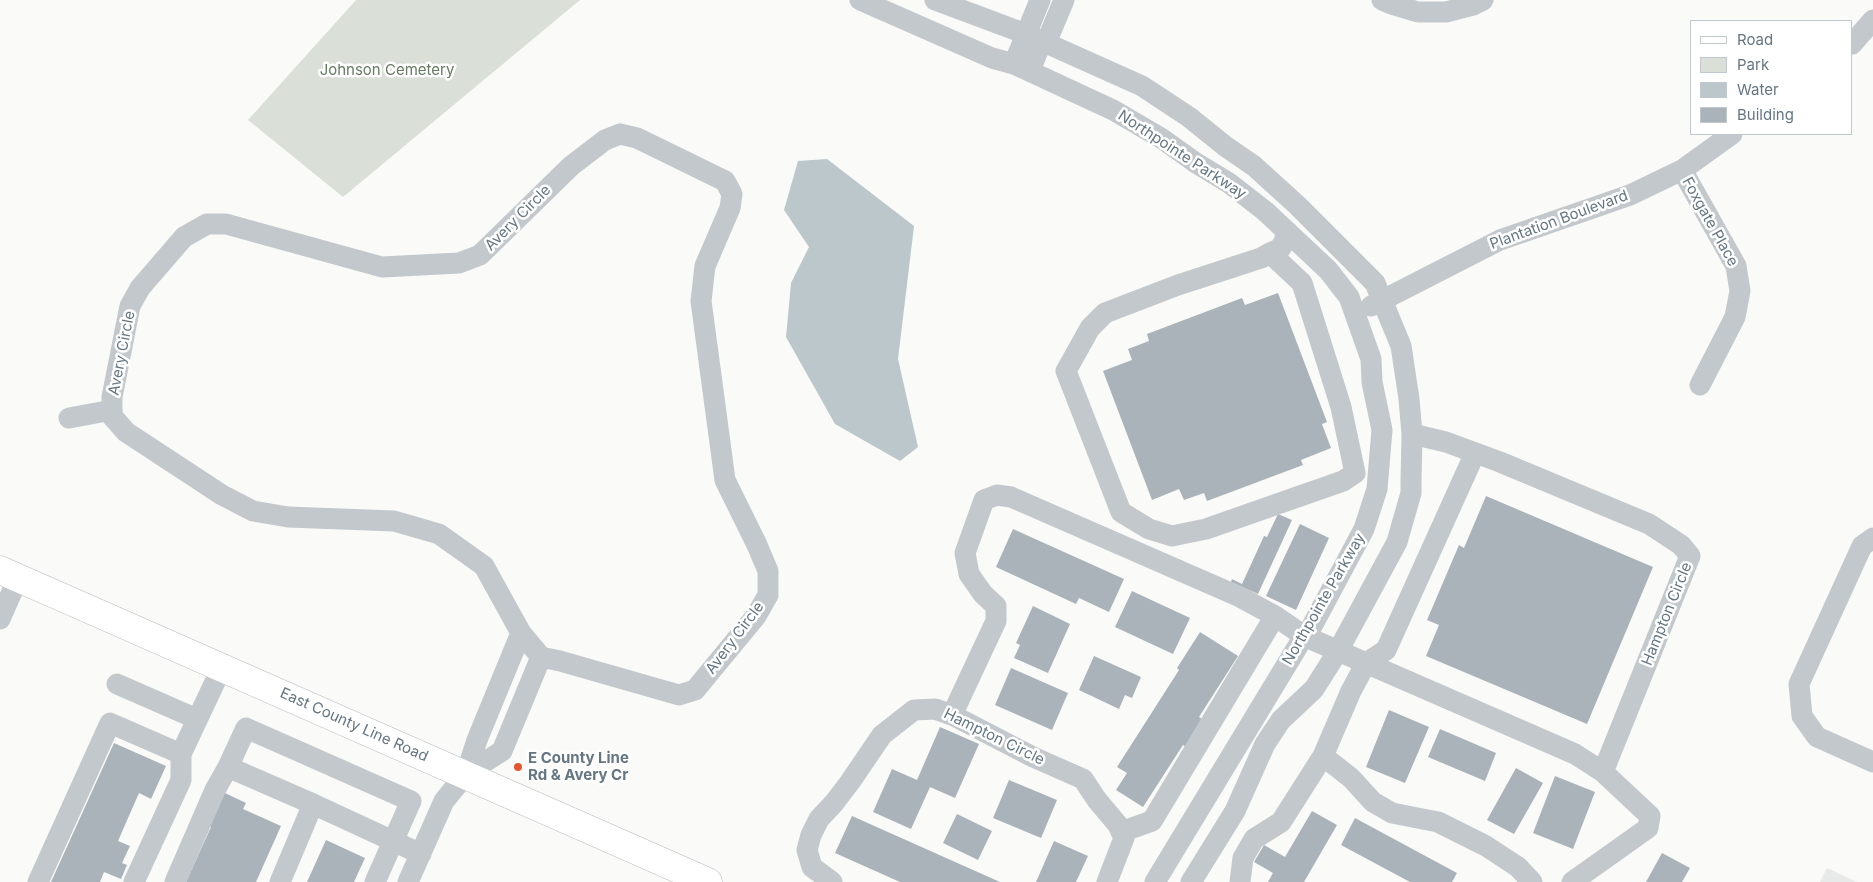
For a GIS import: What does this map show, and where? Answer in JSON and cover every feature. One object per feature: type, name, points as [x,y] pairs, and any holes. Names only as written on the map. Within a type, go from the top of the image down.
[{"type":"main road","name":"East County Line Road","points":[[9,574],[708,882]]},
{"type":"street","name":"Northpointe Parkway","points":[[860,0],[992,58],[1022,68],[1113,110],[1161,138],[1196,163],[1230,183],[1288,232],[1328,270],[1349,297],[1355,314],[1370,359],[1372,382],[1382,430],[1377,489],[1364,529],[1311,628],[1304,636],[1155,882]]},
{"type":"street","name":"Northpointe Parkway","points":[[935,0],[1046,42],[1142,86],[1188,117],[1254,166],[1297,205],[1375,283],[1401,346],[1412,434],[1411,493],[1397,542],[1338,651],[1314,689],[1281,720],[1270,736],[1257,760],[1235,811],[1191,882]]},
{"type":"street","points":[[1022,68],[1026,34],[1040,0]]},
{"type":"street","points":[[1022,68],[1046,42],[1064,0]]},
{"type":"street","points":[[1382,0],[1418,12],[1446,12],[1473,5],[1483,0]]},
{"type":"street","points":[[1853,43],[1873,20]]},
{"type":"street","name":"Avery Circle","points":[[620,134],[637,138],[725,182],[732,194],[730,208],[705,266],[701,300],[725,480],[768,571],[768,595],[756,616],[694,690],[679,695],[541,657],[521,633],[484,566],[439,534],[394,521],[288,517],[253,511],[222,495],[126,432],[112,416],[112,397],[130,306],[140,288],[184,237],[207,224],[226,224],[382,267],[459,263],[480,255],[571,166],[605,140],[620,134]]},
{"type":"street","name":"Plantation Boulevard","points":[[1355,314],[1500,240],[1630,195],[1682,170],[1731,135]]},
{"type":"street","name":"Foxgate Place","points":[[1682,170],[1736,266],[1740,291],[1735,317],[1700,385]]},
{"type":"street","points":[[1270,253],[1302,282],[1341,407],[1355,473],[1343,481],[1206,529],[1172,536],[1149,529],[1121,512],[1066,371],[1090,328],[1105,314],[1178,285],[1261,258],[1270,253],[1280,248],[1288,232]]},
{"type":"street","points":[[69,418],[112,410]]},
{"type":"street","name":"Hampton Circle","points":[[1412,434],[1446,442],[1475,453],[1649,524],[1681,545],[1690,556],[1603,772]]},
{"type":"street","points":[[1240,882],[1243,858],[1254,839],[1282,822],[1323,756],[1366,663],[1386,650],[1475,453]]},
{"type":"street","points":[[1378,476],[1411,482]]},
{"type":"street","points":[[952,715],[996,621],[996,606],[983,594],[969,574],[965,553],[984,500],[997,495],[1011,497],[1240,597],[1275,616],[1304,636],[1575,754],[1603,772],[1650,816],[1648,828],[1572,882]]},
{"type":"street","points":[[1868,542],[1799,684],[1802,716],[1817,737],[1873,762]]},
{"type":"street","points":[[0,619],[9,574]]},
{"type":"street","points":[[1107,882],[1124,838],[1121,832],[1152,821],[1275,616]]},
{"type":"street","points":[[466,774],[477,740],[521,633]]},
{"type":"street","points":[[408,882],[444,802],[466,774],[502,751],[541,657]]},
{"type":"street","points":[[134,882],[181,780],[181,754],[222,667]]},
{"type":"street","points":[[117,684],[197,719]]},
{"type":"street","name":"Hampton Circle","points":[[832,882],[812,867],[807,850],[818,819],[834,803],[850,782],[882,735],[914,710],[935,709],[952,715],[1033,757],[1084,779],[1121,832]]},
{"type":"street","points":[[38,882],[110,723],[181,754]]},
{"type":"street","points":[[175,882],[215,790],[246,728],[411,801],[375,882]]},
{"type":"street","points":[[1323,756],[1351,778],[1373,802],[1392,813],[1438,822],[1494,851],[1518,867],[1532,882]]},
{"type":"street","points":[[228,767],[421,854]]},
{"type":"street","points":[[280,882],[313,804]]},
{"type":"shaded area","points":[[1827,868],[1857,882],[1820,882]]},
{"type":"green space","name":"Johnson Cemetery","points":[[356,0],[580,0],[343,197],[248,120]]},
{"type":"water","points":[[827,159],[914,226],[898,359],[918,447],[900,461],[835,424],[786,337],[791,283],[809,247],[784,210],[798,161]]},
{"type":"building","points":[[1278,293],[1327,422],[1322,424],[1331,448],[1301,460],[1303,465],[1207,501],[1204,493],[1184,500],[1179,489],[1152,500],[1103,371],[1132,360],[1128,349],[1149,341],[1147,334],[1242,298],[1245,305]]},
{"type":"building","points":[[1486,496],[1653,567],[1587,724],[1426,656],[1439,625],[1427,620],[1459,545],[1464,548]]},
{"type":"building","points":[[1278,514],[1292,520],[1258,594],[1231,582],[1232,579],[1242,584],[1264,536],[1267,537]]},
{"type":"building","points":[[1300,524],[1329,538],[1296,610],[1266,596]]},
{"type":"building","points":[[1013,529],[1124,579],[1109,612],[1079,598],[1076,604],[996,567]]},
{"type":"building","points":[[1132,591],[1190,618],[1173,654],[1115,627]]},
{"type":"building","points":[[1033,606],[1070,624],[1048,673],[1014,658],[1020,645],[1016,643]]},
{"type":"building","points":[[1200,632],[1238,656],[1199,717],[1203,720],[1186,747],[1183,745],[1143,807],[1116,790],[1127,773],[1117,767],[1179,670],[1177,668]]},
{"type":"building","points":[[1094,656],[1141,677],[1132,698],[1125,695],[1119,709],[1079,690]]},
{"type":"building","points":[[1011,668],[1068,693],[1052,730],[995,705]]},
{"type":"building","points":[[1389,710],[1429,727],[1405,783],[1366,767]]},
{"type":"building","points":[[940,727],[979,744],[955,798],[930,787],[911,829],[873,812],[892,769],[917,780]]},
{"type":"building","points":[[1440,729],[1496,753],[1485,781],[1428,757]]},
{"type":"building","points":[[114,743],[166,766],[151,799],[139,793],[118,841],[130,846],[122,863],[127,865],[121,879],[104,872],[100,882],[51,882]]},
{"type":"building","points":[[1516,768],[1543,783],[1514,834],[1487,820]]},
{"type":"building","points":[[1555,776],[1595,792],[1573,849],[1533,833]]},
{"type":"building","points":[[1009,780],[1057,800],[1041,838],[993,818]]},
{"type":"building","points":[[225,793],[246,803],[243,809],[281,826],[256,882],[186,882],[211,827],[204,823]]},
{"type":"building","points":[[1312,811],[1337,825],[1304,882],[1268,882],[1273,873],[1254,862],[1264,845],[1285,857]]},
{"type":"building","points":[[957,814],[992,831],[978,860],[943,843]]},
{"type":"building","points":[[852,816],[1000,882],[900,882],[835,853]]},
{"type":"building","points":[[1355,818],[1457,873],[1452,882],[1410,882],[1341,845]]},
{"type":"building","points":[[326,840],[365,858],[354,882],[307,882]]},
{"type":"building","points":[[1054,841],[1088,856],[1076,882],[1036,882]]},
{"type":"building","points":[[1662,853],[1690,868],[1682,882],[1646,882]]},
{"type":"place","name":"E County Line Rd & Avery Cr","points":[[518,767]]}]
